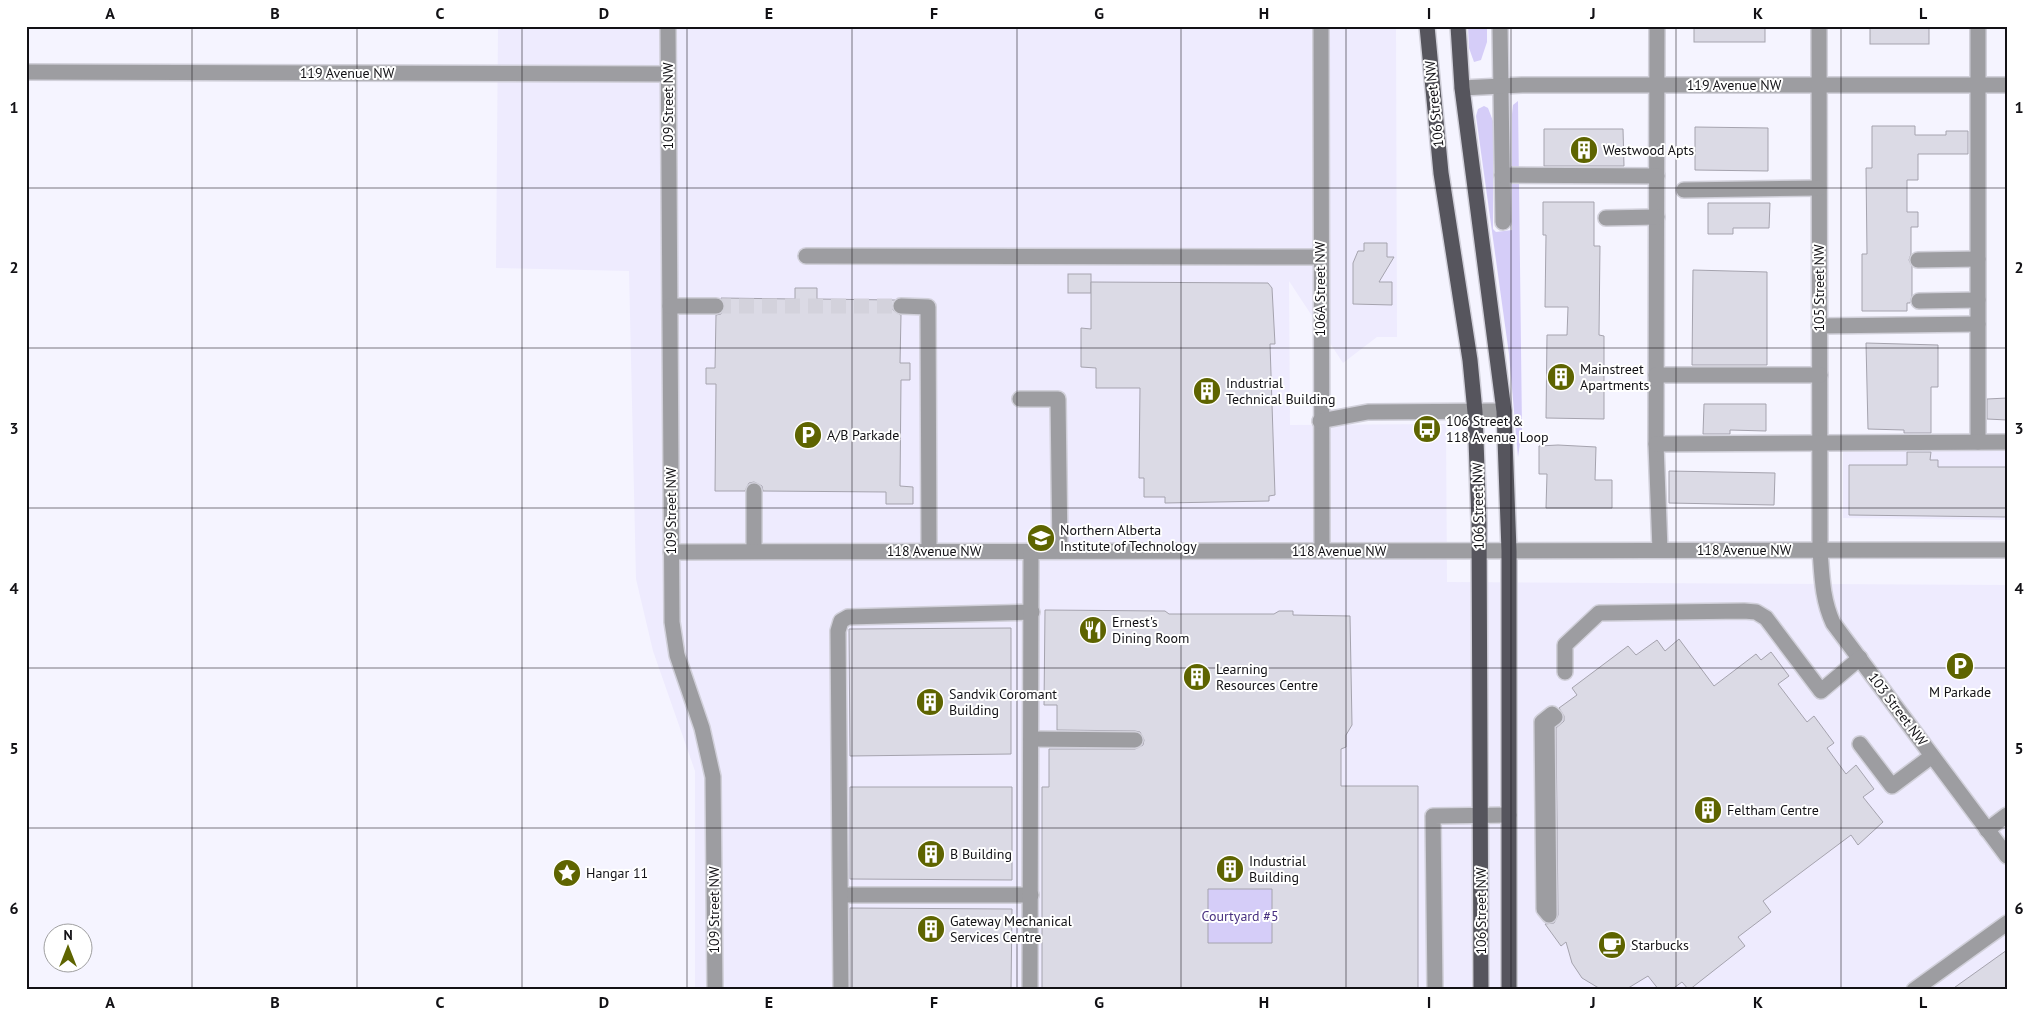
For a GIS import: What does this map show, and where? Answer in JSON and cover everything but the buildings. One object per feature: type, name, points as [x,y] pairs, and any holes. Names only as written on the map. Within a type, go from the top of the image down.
[{"type":"main road","name":"106 Street NW","points":[[1427,26],[1440,173],[1470,360],[1475,412],[1479,551],[1481,990]]},
{"type":"main road","name":"106 Street NW","points":[[1458,26],[1462,88],[1504,411],[1510,551],[1509,990]]},
{"type":"street","name":"109 Street NW","points":[[668,26],[673,639],[702,728],[713,777],[715,990]]},
{"type":"street","name":"106A Street NW","points":[[1320,26],[1320,421],[1322,551]]},
{"type":"street","points":[[1500,26],[1499,86],[1502,222]]},
{"type":"street","points":[[1657,26],[1656,444],[1660,550]]},
{"type":"street","name":"105 Street NW","points":[[1819,26],[1820,550]]},
{"type":"street","points":[[1978,26],[1978,442]]},
{"type":"street","name":"119 Avenue NW","points":[[26,72],[668,74]]},
{"type":"street","name":"119 Avenue NW","points":[[1462,88],[1657,85],[2007,85]]},
{"type":"street","points":[[1502,175],[1657,176]]},
{"type":"street","points":[[1684,190],[1819,188]]},
{"type":"street","points":[[1606,218],[1656,217]]},
{"type":"street","points":[[806,256],[1320,257]]},
{"type":"street","points":[[1918,260],[1978,259]]},
{"type":"street","points":[[1919,301],[1978,300]]},
{"type":"street","points":[[670,306],[716,306]]},
{"type":"street","points":[[901,306],[928,307],[929,551]]},
{"type":"street","points":[[1819,326],[1978,324]]},
{"type":"street","points":[[1656,375],[1820,375]]},
{"type":"street","points":[[1020,399],[1058,398],[1060,551]]},
{"type":"street","points":[[1320,421],[1362,412],[1504,411]]},
{"type":"street","points":[[1656,444],[2007,442]]},
{"type":"street","points":[[754,491],[754,551]]},
{"type":"street","name":"103 Street NW","points":[[1820,550],[1823,592],[1827,609],[1833,622],[2007,856]]},
{"type":"street","name":"118 Avenue NW","points":[[671,552],[2007,550]]},
{"type":"street","points":[[1030,990],[1031,551]]},
{"type":"street","points":[[841,990],[838,631],[841,621],[848,617],[1032,612]]},
{"type":"street","points":[[1564,672],[1565,645],[1599,613],[1756,612],[1766,618],[1821,691],[1860,658]]},
{"type":"street","points":[[1552,714],[1555,717],[1547,723],[1549,915],[1544,909],[1542,722],[1552,714]]},
{"type":"street","points":[[1031,739],[1136,740]]},
{"type":"street","points":[[1860,744],[1892,786],[1932,756]]},
{"type":"street","points":[[1435,990],[1433,816],[1510,815]]},
{"type":"street","points":[[1987,830],[2007,815]]},
{"type":"street","points":[[841,895],[1031,895]]},
{"type":"street","points":[[1914,990],[2007,923]]},
{"type":"shaded area","name":"Northern Alberta Institute of Technology","points":[[498,26],[1396,26],[1397,337],[1377,337],[1343,363],[1289,281],[1290,425],[1446,424],[1447,582],[2007,585],[2007,990],[695,990],[695,771],[653,651],[636,579],[629,271],[496,268]]},
{"type":"shaded area","points":[[1843,447],[2007,448],[2007,520],[1843,518]]},
{"type":"green space","points":[[1468,26],[1487,26],[1487,42],[1481,60],[1474,62],[1469,48]]},
{"type":"green space","points":[[1518,101],[1522,429],[1518,457],[1509,354],[1476,116],[1478,109],[1484,106],[1488,108],[1493,121],[1493,229],[1496,232],[1512,230],[1512,114],[1513,105]]},
{"type":"green space","name":"Courtyard #5","points":[[1208,889],[1272,889],[1272,943],[1208,943]]},
{"type":"tunnel","points":[[716,306],[901,306]]},
{"type":"place","name":"Westwood Apts","points":[[1584,150]]},
{"type":"place","name":"Mainstreet Apartments","points":[[1561,377]]},
{"type":"place","name":"Industrial Technical Building","points":[[1207,391]]},
{"type":"place","name":"106 Street & 118 Avenue Loop","points":[[1427,429]]},
{"type":"place","name":"A/B Parkade","points":[[808,435]]},
{"type":"place","name":"Northern Alberta Institute of Technology","points":[[1041,538]]},
{"type":"place","name":"Ernest's Dining Room","points":[[1093,630]]},
{"type":"place","name":"M Parkade","points":[[1960,666]]},
{"type":"place","name":"Learning Resources Centre","points":[[1197,677]]},
{"type":"place","name":"Sandvik Coromant Building","points":[[930,702]]},
{"type":"place","name":"Feltham Centre","points":[[1708,810]]},
{"type":"place","name":"B Building","points":[[931,854]]},
{"type":"place","name":"Industrial Building","points":[[1230,869]]},
{"type":"place","name":"Hangar 11","points":[[567,873]]},
{"type":"place","name":"Gateway Mechanical Services Centre","points":[[931,929]]},
{"type":"place","name":"Starbucks","points":[[1612,945]]}]
